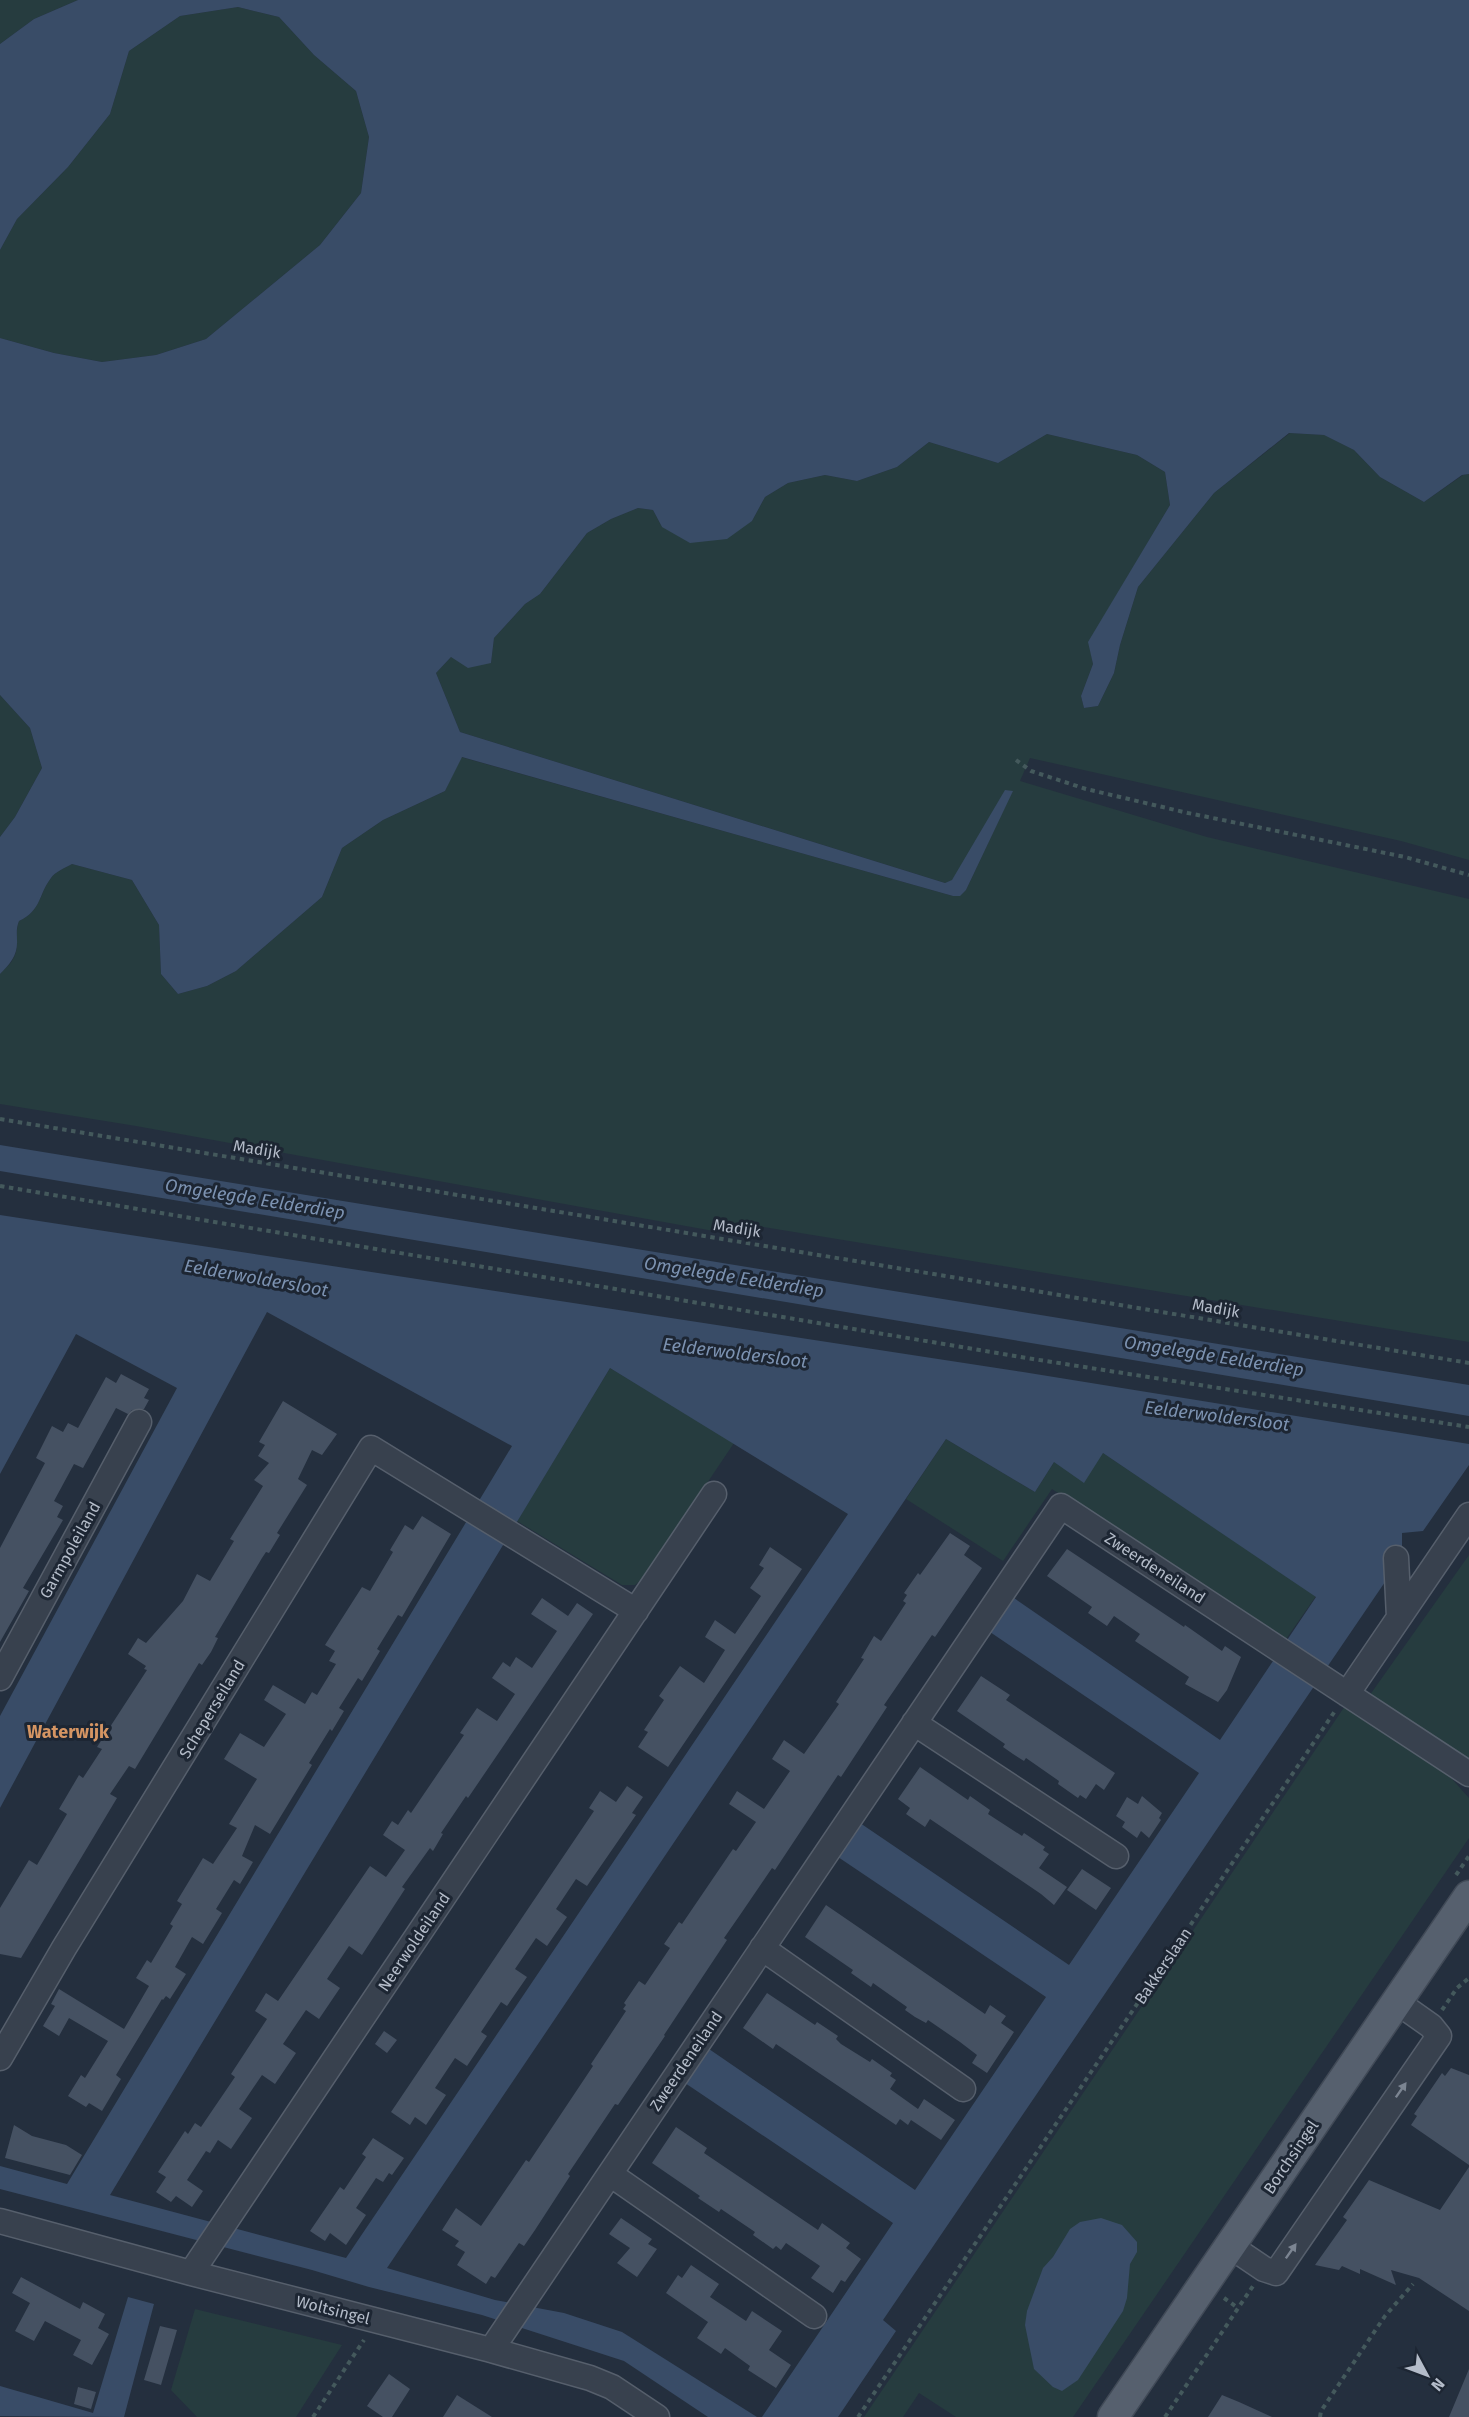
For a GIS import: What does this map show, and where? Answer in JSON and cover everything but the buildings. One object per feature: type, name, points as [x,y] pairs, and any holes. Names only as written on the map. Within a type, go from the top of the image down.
[{"type":"main road","name":"Borchsingel","points":[[1134,2417],[1238,2251],[1405,2007],[1469,1896]]},
{"type":"main road","name":"Borchsingel","points":[[1405,2007],[1469,1928]]},
{"type":"main road","name":"Borchsingel","points":[[1113,2417],[1238,2251]]},
{"type":"street","name":"Garmpoleiland","points":[[0,1678],[139,1422]]},
{"type":"street","name":"Scheperseiland","points":[[0,2058],[64,1948],[371,1448],[636,1611]]},
{"type":"street","name":"Neerwoldeiland","points":[[191,2273],[714,1494]]},
{"type":"street","name":"Zweerdeneiland","points":[[491,2350],[1060,1506],[1469,1774]]},
{"type":"street","points":[[1338,1687],[1399,1617],[1469,1515]]},
{"type":"street","points":[[1396,1558],[1399,1617]]},
{"type":"street","points":[[914,1723],[1116,1856]]},
{"type":"street","points":[[762,1948],[963,2089]]},
{"type":"street","points":[[610,2174],[814,2316]]},
{"type":"street","name":"Woltsingel","points":[[0,2221],[590,2378],[612,2387],[657,2417]]},
{"type":"path","points":[[1016,760],[1031,771],[1097,792],[1405,857],[1469,875]]},
{"type":"path","name":"Madijk","points":[[0,1119],[1469,1363]]},
{"type":"path","points":[[0,1186],[1045,1361],[1469,1427]]},
{"type":"path","name":"Bakkerslaan","points":[[858,2417],[1338,1687]]},
{"type":"path","points":[[1320,2417],[1321,2411],[1385,2316],[1413,2284]]},
{"type":"path","points":[[313,2417],[376,2321]]},
{"type":"green space","points":[[0,0],[78,0],[34,19],[0,44]]},
{"type":"green space","points":[[238,7],[279,17],[314,55],[356,91],[369,137],[361,193],[320,245],[206,339],[156,355],[102,362],[54,353],[0,338],[0,250],[17,219],[68,167],[110,114],[129,51],[180,16]]},
{"type":"green space","points":[[1290,433],[1324,435],[1354,450],[1380,477],[1424,502],[1463,475],[1469,474],[1469,860],[1401,841],[1030,758],[1020,781],[1207,837],[1469,899],[1469,1342],[751,1225],[741,1236],[136,1126],[0,1104],[0,974],[15,955],[19,921],[36,907],[47,884],[55,874],[72,864],[132,880],[159,925],[161,974],[178,994],[207,986],[236,971],[322,897],[342,848],[383,820],[445,791],[461,757],[953,896],[960,895],[966,890],[1012,792],[952,881],[945,883],[460,732],[436,673],[451,657],[491,663],[494,638],[525,604],[540,594],[587,533],[611,519],[638,508],[653,510],[662,527],[752,521],[765,497],[788,483],[825,475],[857,481],[897,467],[929,442],[998,463],[1047,434],[1137,455],[1165,472],[1170,505],[1089,642],[1093,664],[1081,696],[1084,708],[1098,706],[1114,673],[1138,587],[1214,493]]},
{"type":"green space","points":[[0,695],[30,728],[42,768],[15,817],[0,837]]},
{"type":"green space","points":[[610,1368],[734,1443],[644,1577],[635,1585],[622,1585],[517,1521]]},
{"type":"green space","points":[[946,1439],[1035,1492],[1054,1462],[1103,1453],[1316,1596],[1284,1642],[1052,1489],[1003,1561],[906,1499]]},
{"type":"green space","points":[[1469,1555],[1469,1758],[1443,1748],[1367,1699]]},
{"type":"green space","points":[[1347,1703],[1443,1769],[1469,1798],[1469,1838],[1073,2417],[956,2417],[919,2393],[903,2417],[864,2417]]},
{"type":"green space","points":[[195,2309],[342,2345],[296,2417],[197,2417],[171,2390]]},
{"type":"water","points":[[78,0],[1469,0],[1469,474],[1462,475],[1424,502],[1380,477],[1354,450],[1324,435],[1289,433],[1214,493],[1138,587],[1114,673],[1098,706],[1084,708],[1081,696],[1093,664],[1088,642],[1170,505],[1165,472],[1137,455],[1047,434],[998,463],[929,442],[897,467],[857,481],[825,475],[788,483],[765,497],[752,521],[727,539],[690,543],[662,527],[653,510],[638,508],[611,519],[587,533],[540,594],[525,604],[494,638],[491,663],[468,668],[451,657],[436,673],[460,732],[945,883],[952,880],[1005,790],[1013,791],[966,890],[960,896],[953,896],[462,757],[445,791],[383,820],[342,848],[322,897],[236,971],[207,986],[178,994],[161,974],[159,925],[132,880],[72,864],[53,876],[36,907],[19,921],[15,955],[0,974],[0,837],[15,817],[42,768],[30,728],[0,695],[0,338],[54,353],[102,362],[156,355],[206,339],[320,245],[361,193],[369,137],[356,91],[314,55],[279,17],[238,7],[180,16],[129,51],[110,114],[68,167],[17,219],[0,250],[0,44],[34,19]]},
{"type":"water","name":"Omgelegde Eelderdiep","points":[[0,1145],[1469,1385],[1469,1416],[0,1171]]},
{"type":"water","name":"Eelderwoldersloot","points":[[0,1215],[1023,1372],[1469,1444],[1469,1465],[1423,1531],[1402,1533],[1402,1557],[883,2320],[896,2331],[838,2417],[762,2417],[893,2223],[685,2083],[709,2049],[915,2190],[1046,1997],[838,1857],[860,1823],[1069,1965],[1199,1773],[990,1632],[1014,1598],[1220,1740],[1316,1597],[1103,1453],[1084,1483],[1054,1462],[1035,1492],[946,1439],[387,2268],[495,2300],[564,2313],[622,2332],[757,2417],[708,2417],[624,2361],[482,2315],[0,2189],[0,2166],[67,2184],[512,1446],[267,1312],[0,1808],[0,1716],[177,1388],[76,1334],[0,1474]],"holes":[[[610,1368],[848,1514],[346,2258],[110,2195]]]},
{"type":"water","points":[[1101,2218],[1122,2225],[1137,2242],[1137,2252],[1130,2264],[1127,2298],[1123,2311],[1078,2380],[1062,2391],[1053,2387],[1034,2369],[1025,2325],[1027,2311],[1043,2268],[1053,2257],[1070,2229],[1080,2222]]},
{"type":"water","points":[[128,2297],[154,2304],[124,2417],[0,2416],[0,2386],[93,2413]]},
{"type":"district","name":"Waterwijk","points":[[68,1732]]}]
